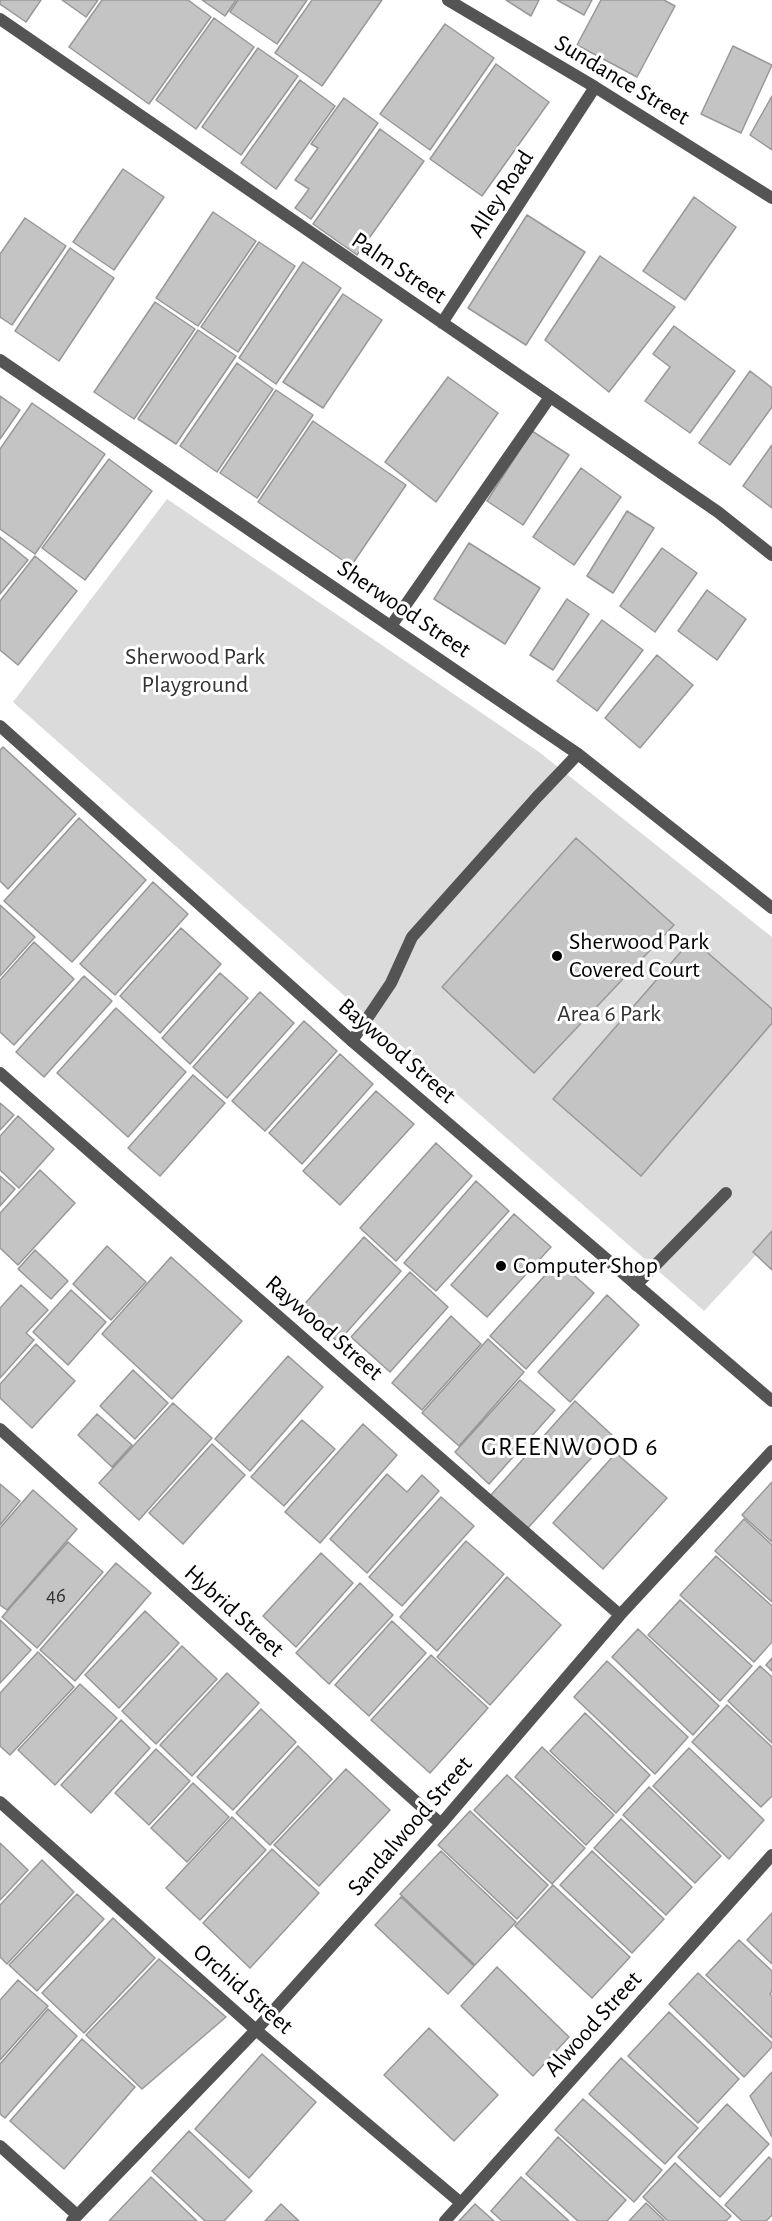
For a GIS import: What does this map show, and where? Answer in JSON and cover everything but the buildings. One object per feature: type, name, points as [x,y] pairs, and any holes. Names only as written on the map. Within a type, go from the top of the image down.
[{"type":"street","name":"Sundance Street","points":[[448,0],[595,87],[772,198]]},
{"type":"street","name":"Palm Street","points":[[0,19],[718,512],[772,555]]},
{"type":"street","name":"Alley Road","points":[[442,323],[595,87]]},
{"type":"street","name":"Sherwood Street","points":[[0,360],[578,754],[772,909]]},
{"type":"street","points":[[391,626],[550,397]]},
{"type":"street","name":"Baywood Street","points":[[0,726],[352,1041],[772,1401]]},
{"type":"street","points":[[352,1041],[391,984],[412,937],[578,754]]},
{"type":"street","name":"Raywood Street","points":[[0,1073],[620,1615]]},
{"type":"street","points":[[636,1284],[726,1193]]},
{"type":"street","name":"Hybrid Street","points":[[0,1429],[441,1824]]},
{"type":"street","name":"Sandalwood Street","points":[[74,2218],[256,2030],[441,1824],[620,1615],[772,1451]]},
{"type":"street","name":"Orchid Street","points":[[0,1802],[256,2030],[461,2203]]},
{"type":"street","name":"Alwood Street","points":[[445,2221],[772,1855]]},
{"type":"street","points":[[0,2146],[74,2218]]},
{"type":"green space","name":"Area 6 Park","points":[[167,499],[539,752],[772,937],[772,1238],[704,1311],[13,702]]},
{"type":"place","name":"Sherwood Park Covered Court","points":[[557,956]]},
{"type":"place","name":"Computer Shop","points":[[501,1266]]},
{"type":"district","name":"GREENWOOD 6","points":[[570,1447]]},
{"type":"park label","name":"Sherwood Park Playground","points":[[195,671]]}]
